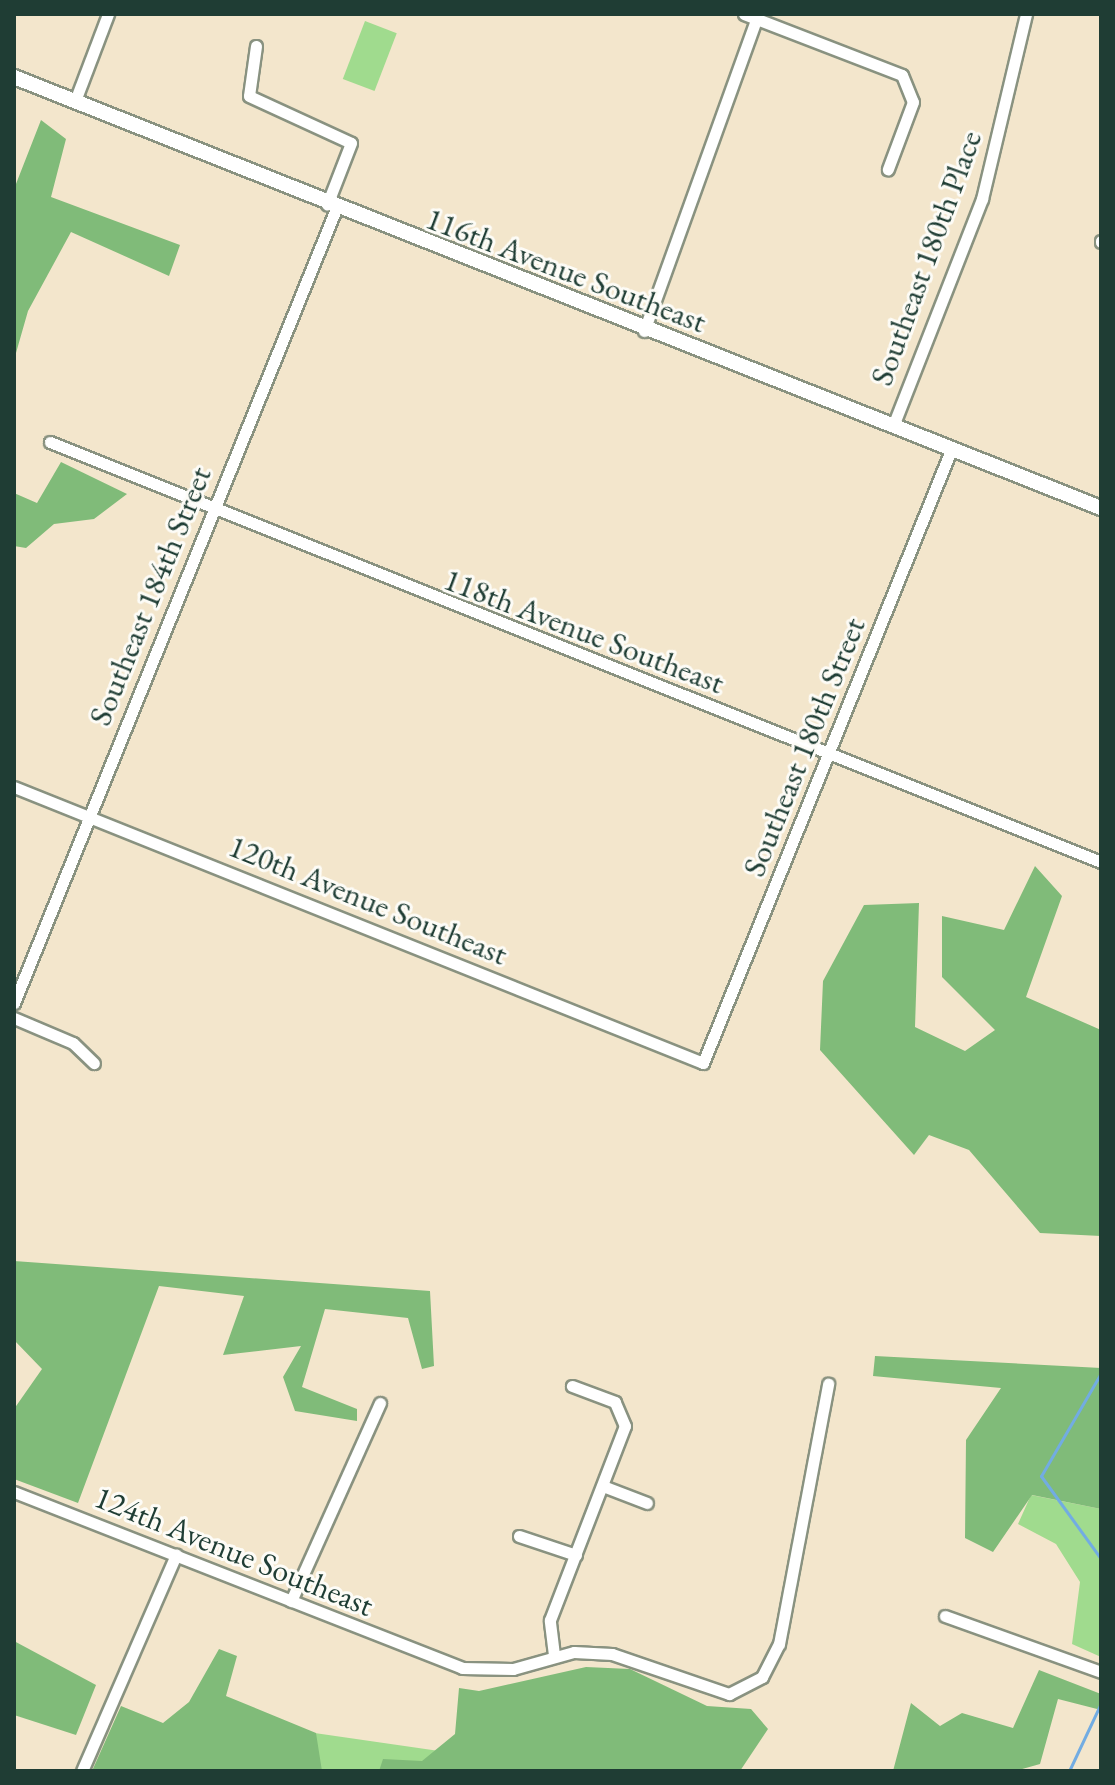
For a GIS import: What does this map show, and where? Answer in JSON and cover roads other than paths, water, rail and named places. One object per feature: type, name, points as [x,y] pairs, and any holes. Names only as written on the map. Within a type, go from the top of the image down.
[{"type":"street","points":[[75,101],[108,14]]},
{"type":"street","points":[[744,14],[757,16],[902,75],[913,102],[888,169]]},
{"type":"street","name":"Southeast 180th Place","points":[[893,426],[982,199],[1026,14]]},
{"type":"street","points":[[644,331],[757,16]]},
{"type":"street","name":"Southeast 184th Street","points":[[14,1003],[213,511],[331,207],[351,143],[249,96],[256,46]]},
{"type":"street","name":"116th Avenue Southeast","points":[[14,77],[331,207],[1101,508]]},
{"type":"street","name":"118th Avenue Southeast","points":[[50,442],[213,511],[1101,862]]},
{"type":"street","name":"Southeast 180th Street","points":[[703,1063],[830,756],[951,450]]},
{"type":"street","name":"120th Avenue Southeast","points":[[14,787],[703,1063]]},
{"type":"street","points":[[14,1018],[73,1043],[94,1063]]},
{"type":"street","name":"124th Avenue Southeast","points":[[14,1492],[435,1658],[488,1670],[554,1655],[630,1657],[719,1692],[746,1688],[769,1668],[779,1644],[828,1384]]},
{"type":"street","points":[[554,1655],[550,1620],[625,1426],[622,1412],[606,1397],[572,1386]]},
{"type":"street","points":[[291,1601],[380,1403]]},
{"type":"street","points":[[603,1486],[647,1503]]},
{"type":"street","points":[[519,1536],[576,1555]]},
{"type":"street","points":[[82,1771],[176,1555]]},
{"type":"street","points":[[945,1616],[1101,1672]]},
{"type":"waterway","points":[[1101,1373],[1041,1476],[1101,1559]]},
{"type":"waterway","points":[[1069,1771],[1101,1703]]}]
